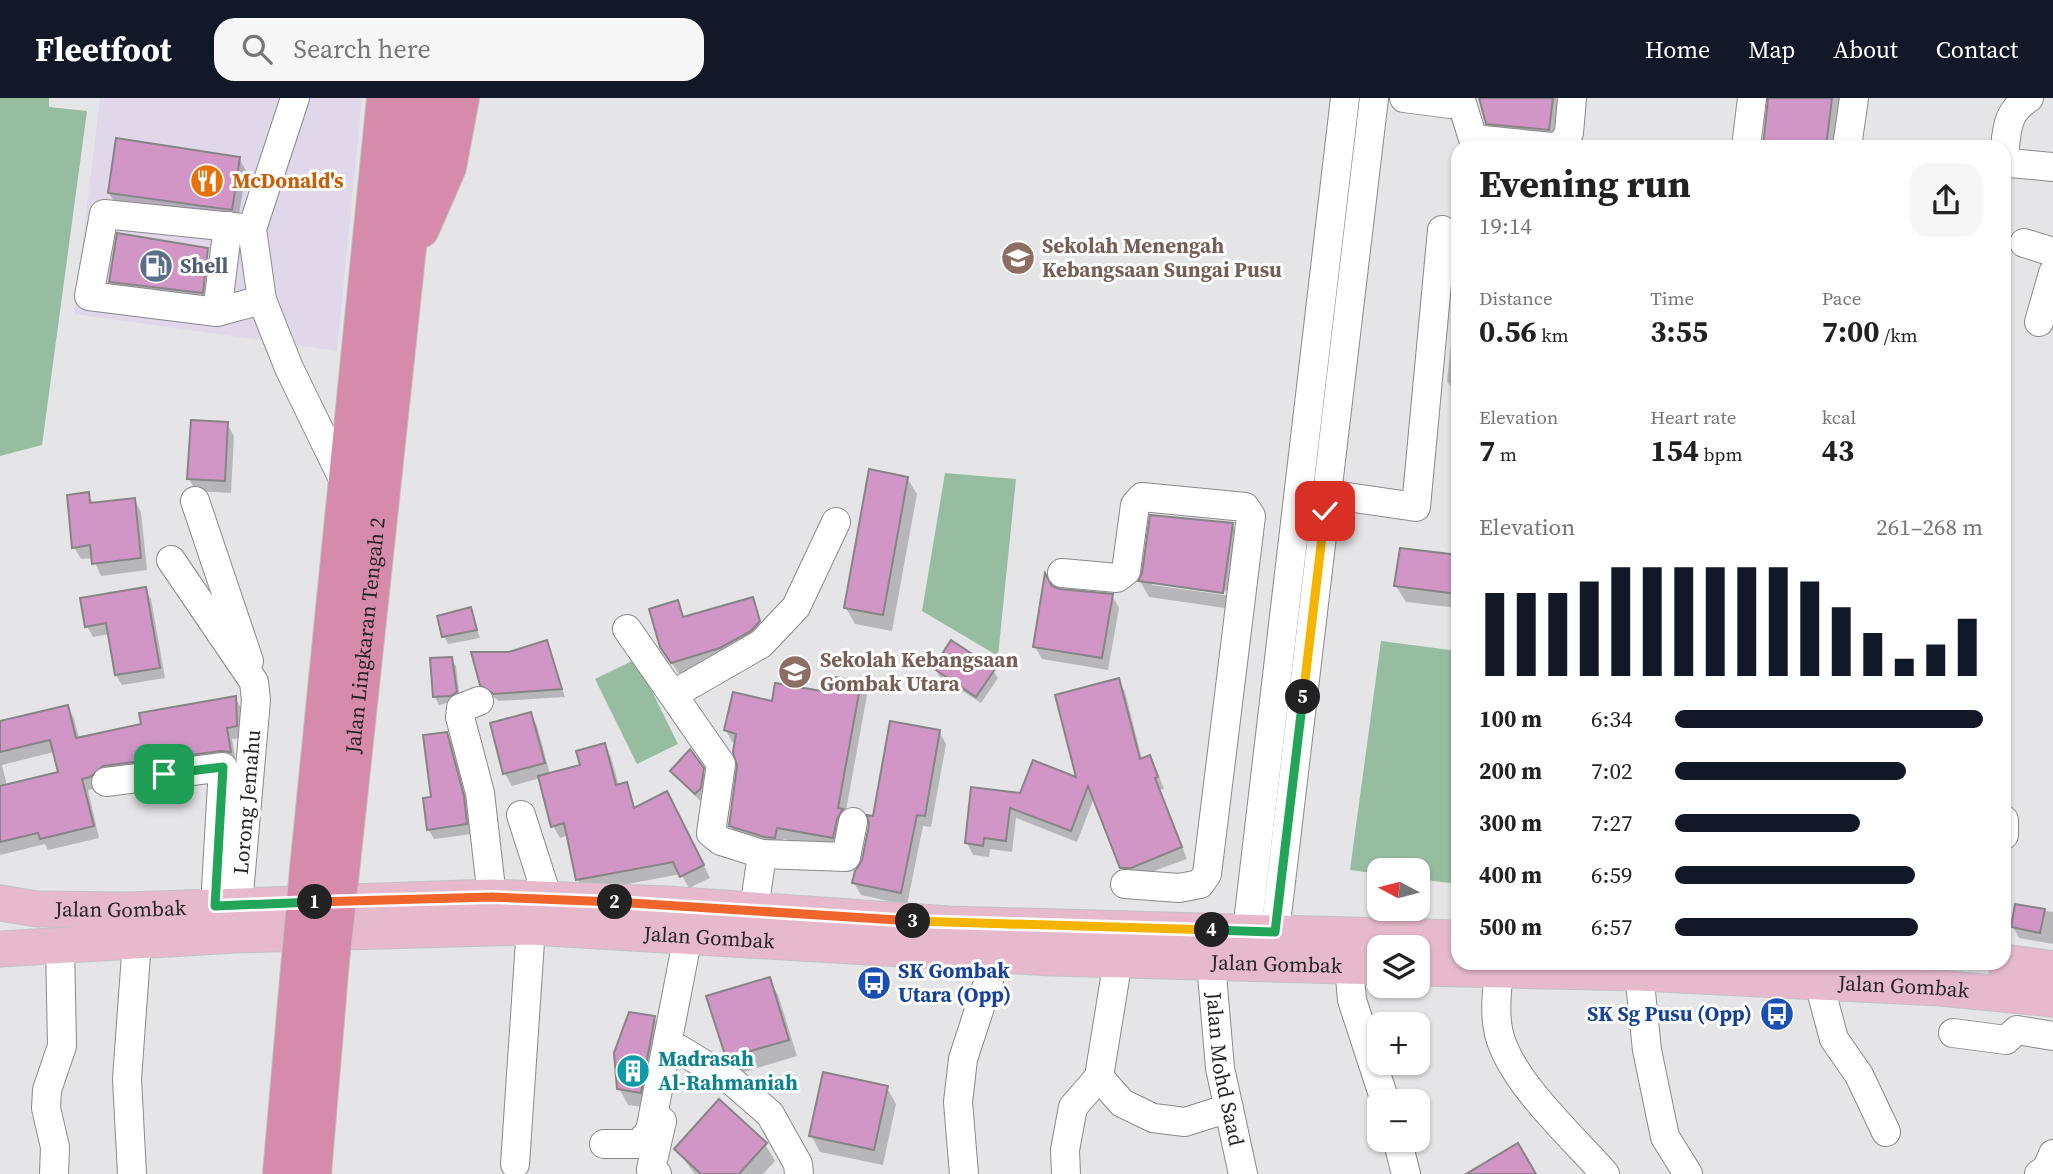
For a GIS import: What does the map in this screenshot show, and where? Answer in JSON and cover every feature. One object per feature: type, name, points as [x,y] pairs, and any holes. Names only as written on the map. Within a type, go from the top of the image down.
[{"type":"highway","name":"Jalan Lingkaran Tengah 2","points":[[324,870],[346,487],[386,98]]},
{"type":"highway","name":"Jalan Lingkaran Tengah 2","points":[[282,1174],[315,964],[324,870],[405,266],[423,98]]},
{"type":"highway","points":[[405,266],[447,167],[460,98]]},
{"type":"highway","name":"Jalan Lingkaran Tengah 2","points":[[313,1174],[315,964]]},
{"type":"main road","name":"Jalan Gombak","points":[[0,903],[37,909],[492,897],[540,913],[695,936],[997,955],[1364,966]]},
{"type":"main road","name":"Jalan Gombak","points":[[0,949],[540,913],[754,910],[949,924],[1451,938]]},
{"type":"main road","points":[[2011,963],[2053,969]]},
{"type":"main road","name":"Jalan Gombak","points":[[1430,968],[1451,969]]},
{"type":"main road","name":"Jalan Gombak","points":[[1499,970],[1639,973],[1940,988],[2053,999]]},
{"type":"street","points":[[1261,931],[1283,630],[1345,98]]},
{"type":"street","points":[[1261,931],[1311,633],[1374,98]]},
{"type":"street","points":[[1411,98],[1450,104],[1461,99],[1473,139],[1483,140]]},
{"type":"street","points":[[1565,140],[1569,133],[1572,98]]},
{"type":"street","points":[[1747,140],[1752,98]]},
{"type":"street","points":[[1848,140],[1854,98]]},
{"type":"street","points":[[2006,140],[2008,119],[2015,106],[2029,98]]},
{"type":"street","points":[[217,312],[240,227],[287,99]]},
{"type":"street","points":[[2011,163],[2053,167]]},
{"type":"street","points":[[240,227],[104,214],[89,296],[217,312],[262,300]]},
{"type":"street","points":[[240,227],[262,300],[289,368],[346,487]]},
{"type":"street","points":[[1327,494],[1416,507],[1442,230]]},
{"type":"street","points":[[2024,243],[2053,252]]},
{"type":"street","points":[[1327,244],[1356,249]]},
{"type":"street","points":[[2039,322],[2053,273]]},
{"type":"street","points":[[1062,573],[1117,578],[1126,571],[1135,505],[1142,497],[1245,507],[1251,516],[1208,874],[1199,884],[1179,888],[1125,884]]},
{"type":"street","points":[[195,501],[241,634],[255,691]]},
{"type":"street","points":[[674,694],[761,644],[796,607],[836,522]]},
{"type":"street","points":[[170,560],[255,691]]},
{"type":"street","points":[[1236,625],[1311,633]]},
{"type":"street","points":[[627,629],[721,764],[711,834],[721,841],[762,854],[846,857],[853,822]]},
{"type":"street","name":"Lorong Jemahu","points":[[227,906],[255,691]]},
{"type":"street","points":[[479,701],[461,708],[460,717],[480,793],[492,897]]},
{"type":"street","points":[[106,782],[223,767],[227,906]]},
{"type":"street","points":[[515,1164],[540,913],[521,815]]},
{"type":"street","points":[[754,910],[762,854]]},
{"type":"street","points":[[657,1174],[651,1169],[679,1049],[695,936]]},
{"type":"street","points":[[604,1144],[639,1144],[650,1130],[695,936]]},
{"type":"street","points":[[132,1174],[127,1079],[136,940]]},
{"type":"street","points":[[54,1174],[55,1147],[46,1108],[47,1090],[62,1046],[60,944]]},
{"type":"street","points":[[964,1174],[958,1102],[963,1059],[997,955]]},
{"type":"street","points":[[1066,1174],[1065,1150],[1073,1107],[1099,1077],[1118,960]]},
{"type":"street","name":"Jalan Mohd Saad","points":[[1212,963],[1220,1068],[1243,1174]]},
{"type":"street","points":[[1364,966],[1352,1000],[1381,1089]]},
{"type":"street","points":[[1499,970],[1496,1000],[1499,1033],[1507,1056],[1523,1082],[1605,1174]]},
{"type":"street","points":[[1639,973],[1647,1049],[1665,1137],[1688,1174]]},
{"type":"street","points":[[1819,983],[1834,1039],[1859,1074],[1886,1132]]},
{"type":"street","points":[[1953,1033],[2006,1040],[2017,1030],[2053,1036]]},
{"type":"street","points":[[679,1049],[733,1082],[770,1114],[798,1164],[800,1174]]},
{"type":"street","points":[[1099,1077],[1122,1103],[1153,1118],[1185,1122],[1229,1108]]},
{"type":"street","points":[[1401,1152],[1406,1174]]},
{"type":"street","points":[[2039,1174],[2046,1170],[2053,1154]]},
{"type":"shaded area","points":[[100,98],[362,98],[337,351],[74,314]]},
{"type":"green space","points":[[0,98],[49,98],[49,107],[87,111],[42,445],[0,456]]},
{"type":"green space","points":[[945,473],[1016,479],[998,656],[922,611]]},
{"type":"green space","points":[[1381,641],[1451,650],[1451,883],[1430,880],[1430,858],[1367,858],[1367,872],[1350,870]]},
{"type":"green space","points":[[636,659],[678,744],[637,764],[595,679]]},
{"type":"building","points":[[1479,98],[1553,98],[1549,130],[1486,124]]},
{"type":"building","points":[[1768,98],[1832,98],[1827,140],[1764,140]]},
{"type":"building","points":[[116,138],[240,157],[232,210],[108,193]]},
{"type":"building","name":"Shell","points":[[117,233],[208,248],[203,293],[109,282]]},
{"type":"building","points":[[191,420],[228,422],[225,481],[187,479]]},
{"type":"building","points":[[869,469],[908,477],[883,615],[844,608]]},
{"type":"building","points":[[89,492],[90,503],[135,498],[141,558],[92,564],[90,545],[72,548],[67,495]]},
{"type":"building","points":[[1150,515],[1233,523],[1223,593],[1138,581],[1142,573]]},
{"type":"building","points":[[1400,548],[1451,554],[1451,593],[1394,586]]},
{"type":"building","points":[[1045,573],[1052,586],[1060,589],[1113,594],[1102,658],[1033,647]]},
{"type":"building","points":[[146,587],[160,668],[115,675],[106,623],[85,627],[80,598]]},
{"type":"building","points":[[753,597],[760,621],[751,631],[720,648],[671,663],[660,647],[649,609],[678,600],[683,617]]},
{"type":"building","points":[[471,607],[477,630],[442,637],[437,616]]},
{"type":"building","points":[[547,640],[562,689],[494,694],[480,685],[471,652],[509,652]]},
{"type":"building","points":[[951,640],[995,669],[976,697],[933,668]]},
{"type":"building","points":[[452,657],[457,692],[450,696],[433,697],[430,658]]},
{"type":"building","points":[[830,676],[861,682],[838,808],[843,809],[837,819],[833,838],[777,828],[775,838],[765,837],[729,826],[737,766],[733,752],[736,734],[724,730],[733,692],[772,701],[775,683],[827,692]]},
{"type":"building","points":[[1119,678],[1140,759],[1150,755],[1158,777],[1155,778],[1182,847],[1131,868],[1120,868],[1088,786],[1071,831],[1010,808],[1006,841],[984,838],[983,846],[965,843],[971,787],[1020,793],[1033,760],[1076,777],[1055,695]]},
{"type":"building","points":[[236,696],[237,726],[227,728],[231,752],[103,766],[90,777],[82,779],[94,826],[40,839],[38,833],[0,842],[0,786],[58,772],[50,740],[0,752],[0,721],[68,705],[76,738],[141,724],[139,713]]},
{"type":"building","points":[[531,712],[545,763],[503,774],[490,723]]},
{"type":"building","points":[[890,721],[940,730],[925,816],[917,815],[901,893],[852,883],[862,860],[869,825],[867,815],[873,816]]},
{"type":"building","points":[[447,732],[464,796],[467,824],[427,830],[423,798],[431,797],[423,735]]},
{"type":"building","points":[[605,743],[616,785],[627,782],[634,808],[667,791],[704,865],[680,877],[673,862],[576,880],[564,823],[551,827],[538,776],[580,765],[576,751]]},
{"type":"building","points":[[690,749],[704,768],[701,788],[695,794],[670,771]]},
{"type":"building","points":[[2015,904],[2045,909],[2040,933],[2011,927]]},
{"type":"building","points":[[770,977],[789,1040],[726,1058],[706,996]]},
{"type":"building","name":"Madrasah Al-Rahmaniah","points":[[629,1012],[655,1016],[641,1093],[617,1089],[614,1053]]},
{"type":"building","points":[[823,1072],[888,1086],[874,1150],[809,1136]]},
{"type":"building","points":[[719,1099],[767,1143],[739,1174],[701,1174],[674,1149]]},
{"type":"building","points":[[1518,1143],[1536,1174],[1466,1174]]},
{"type":"place","name":"McDonald's","points":[[207,181]]},
{"type":"place","name":"Sekolah Menengah Kebangsaan Sungai Pusu","points":[[1018,258]]},
{"type":"place","name":"Shell","points":[[156,266]]},
{"type":"place","name":"Sekolah Kebangsaan Gombak Utara","points":[[795,672]]},
{"type":"place","name":"SK Gombak Utara (Opp)","points":[[874,983]]},
{"type":"place","name":"SK Sg Pusu (Opp)","points":[[1777,1014]]},
{"type":"place","name":"Madrasah Al-Rahmaniah","points":[[633,1071]]},
{"type":"route","points":[[164,774],[223,767],[215,906],[492,897],[667,904],[949,924],[1275,932],[1325,511]]}]
